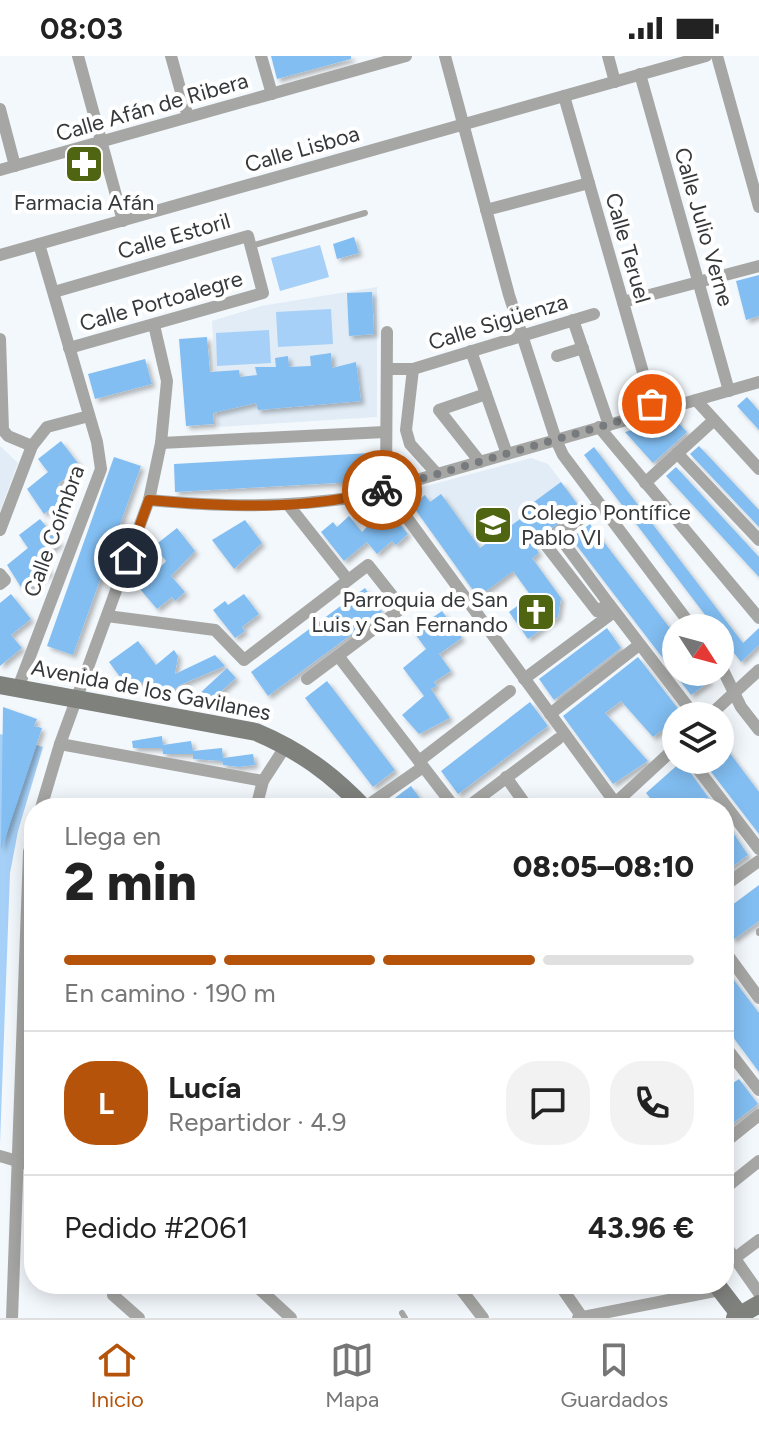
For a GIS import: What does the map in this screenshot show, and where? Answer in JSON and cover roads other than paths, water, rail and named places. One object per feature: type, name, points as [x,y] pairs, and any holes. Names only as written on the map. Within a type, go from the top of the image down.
[{"type":"street","points":[[78,56],[123,221]]},
{"type":"street","points":[[171,56],[188,117]]},
{"type":"street","points":[[261,56],[272,94]]},
{"type":"street","points":[[350,56],[354,71]]},
{"type":"street","name":"Calle Afán de Ribera","points":[[0,170],[406,56]]},
{"type":"street","points":[[445,56],[509,295],[556,440],[600,505],[682,614]]},
{"type":"street","points":[[608,56],[615,82]]},
{"type":"street","name":"Calle Lisboa","points":[[0,255],[706,56]]},
{"type":"street","points":[[717,56],[759,207]]},
{"type":"street","name":"Calle Julio Verne","points":[[640,74],[729,391]]},
{"type":"street","name":"Calle Teruel","points":[[564,96],[654,411]]},
{"type":"street","points":[[0,109],[15,166]]},
{"type":"street","points":[[486,210],[589,183]]},
{"type":"street","name":"Calle Estoril","points":[[54,292],[248,236],[263,293]]},
{"type":"street","name":"Calle Coímbra","points":[[9,687],[101,469],[89,416],[39,244]]},
{"type":"street","points":[[623,302],[759,266]]},
{"type":"street","name":"Calle Portoalegre","points":[[69,348],[263,293]]},
{"type":"street","name":"Calle Sigüenza","points":[[387,369],[413,369],[594,314]]},
{"type":"street","points":[[573,320],[604,426],[645,483],[759,618]]},
{"type":"street","points":[[44,798],[60,744],[149,500],[161,443],[167,381],[154,325]]},
{"type":"street","points":[[387,332],[386,489],[609,798]]},
{"type":"street","points":[[1,346],[3,430],[8,436],[32,446]]},
{"type":"street","points":[[557,356],[583,348]]},
{"type":"street","points":[[471,351],[507,454]]},
{"type":"street","name":"Calle Sigüenza","points":[[413,369],[406,430],[410,444],[437,474]]},
{"type":"street","points":[[149,500],[228,507],[290,507],[386,489],[758,384]]},
{"type":"street","points":[[480,462],[439,410],[486,394]]},
{"type":"street","points":[[696,400],[759,469]]},
{"type":"street","points":[[1,533],[32,446],[47,427],[89,416]]},
{"type":"street","points":[[645,483],[714,420]]},
{"type":"street","points":[[161,443],[385,432]]},
{"type":"street","points":[[677,453],[759,540]]},
{"type":"street","points":[[600,505],[545,544],[597,611],[611,608]]},
{"type":"street","points":[[290,507],[348,580]]},
{"type":"street","points":[[107,616],[215,630],[244,660],[368,565],[402,608],[307,679]]},
{"type":"street","points":[[0,574],[5,580],[0,584]]},
{"type":"street","points":[[524,679],[611,608]]},
{"type":"street","points":[[611,608],[684,702]]},
{"type":"street","points":[[550,714],[639,645]]},
{"type":"street","points":[[339,657],[447,798]]},
{"type":"street","points":[[724,702],[759,670]]},
{"type":"street","points":[[732,686],[757,723]]},
{"type":"street","name":"Avenida de los Gavilanes","points":[[9,687],[256,732],[287,744],[332,774],[355,798]]},
{"type":"street","points":[[377,798],[510,691]]},
{"type":"street","points":[[479,798],[558,739]]},
{"type":"street","points":[[60,744],[263,781]]},
{"type":"street","points":[[259,798],[263,781],[287,744]]},
{"type":"street","points":[[623,798],[662,761]]},
{"type":"street","points":[[701,774],[718,798]]},
{"type":"street","points":[[506,777],[521,798]]},
{"type":"street","points":[[734,819],[759,849]]},
{"type":"street","points":[[734,879],[759,861]]},
{"type":"street","points":[[734,964],[759,998]]},
{"type":"street","points":[[734,1058],[759,1090]]},
{"type":"street","points":[[12,1318],[24,1059]]},
{"type":"street","points":[[734,1135],[759,1115]]},
{"type":"street","points":[[0,1156],[24,1163]]},
{"type":"street","points":[[734,1181],[759,1161]]},
{"type":"street","points":[[759,1240],[735,1258],[759,1293]]},
{"type":"street","points":[[113,1294],[139,1318]]},
{"type":"street","points":[[265,1294],[291,1318]]},
{"type":"street","points":[[465,1294],[483,1318]]},
{"type":"street","points":[[565,1294],[580,1318],[687,1294]]},
{"type":"street","points":[[723,1294],[737,1316],[759,1304]]},
{"type":"lane","points":[[251,246],[365,213]]},
{"type":"place","name":"Farmacia Afán","points":[[84,164]]},
{"type":"place","name":"Colegio Pontífice Pablo VI","points":[[493,525]]},
{"type":"place","name":"Parroquia de San Luis y San Fernando","points":[[536,612]]}]
